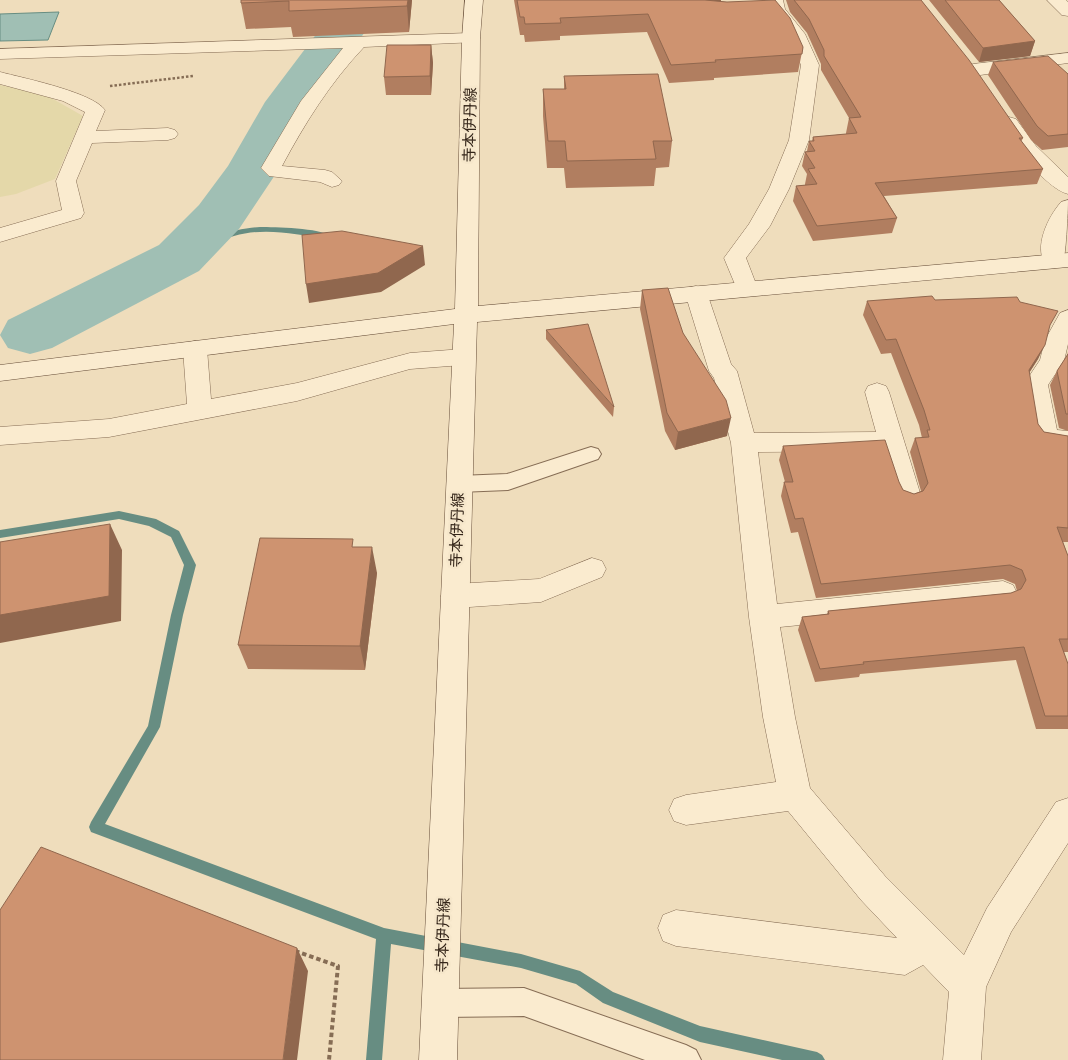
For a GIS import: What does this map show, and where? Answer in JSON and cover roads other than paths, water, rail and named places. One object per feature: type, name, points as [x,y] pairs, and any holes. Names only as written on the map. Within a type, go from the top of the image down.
[{"type":"street","name":"寺本伊丹線","points":[[438,1060],[466,315],[474,0]]},
{"type":"street","points":[[1056,0],[1068,11]]},
{"type":"street","points":[[748,289],[735,258],[759,226],[779,189],[798,140],[810,65],[796,34],[769,7]]},
{"type":"street","points":[[0,54],[472,38]]},
{"type":"street","points":[[332,181],[326,176],[308,180],[276,172],[271,168],[312,114],[343,58],[360,41]]},
{"type":"street","points":[[960,54],[978,77],[1068,58]]},
{"type":"street","points":[[0,78],[30,93],[70,97],[95,110],[66,181],[73,213],[7,236]]},
{"type":"street","points":[[998,107],[1023,145],[1068,188]]},
{"type":"street","points":[[85,137],[168,134]]},
{"type":"street","points":[[0,373],[466,315],[1061,260],[1053,239],[1055,225],[1068,206]]},
{"type":"street","points":[[696,293],[720,371],[725,371],[744,443],[764,617],[778,717],[794,795],[873,888],[968,985]]},
{"type":"street","points":[[1068,318],[1062,341],[1052,361],[1036,384],[1046,438],[1068,440]]},
{"type":"street","points":[[194,349],[200,412]]},
{"type":"street","points":[[0,436],[109,428],[297,392],[410,361],[463,357]]},
{"type":"street","points":[[877,392],[908,496]]},
{"type":"street","points":[[744,443],[892,441]]},
{"type":"street","points":[[455,596],[541,590],[592,569]]},
{"type":"street","points":[[764,617],[1003,593]]},
{"type":"street","points":[[686,810],[794,795]]},
{"type":"street","points":[[962,1060],[968,985],[999,920],[1068,813]]},
{"type":"street","points":[[676,928],[905,957],[926,941]]},
{"type":"lane","points":[[459,484],[508,482],[591,454]]},
{"type":"lane","points":[[440,1003],[524,1002],[686,1060]]},
{"type":"water","points":[[59,12],[48,40],[0,41],[0,14]]},
{"type":"waterway","points":[[30,334],[179,258],[219,217],[253,169],[283,113],[365,0]]},
{"type":"waterway","points":[[179,258],[216,239],[247,230],[273,229],[326,236]]},
{"type":"waterway","points":[[0,534],[119,515],[152,522],[175,534],[190,565],[177,615],[154,727],[96,827],[384,935]]},
{"type":"waterway","points":[[374,1060],[384,935]]},
{"type":"waterway","points":[[384,935],[521,961],[580,978],[608,998],[700,1034],[817,1060]]}]
